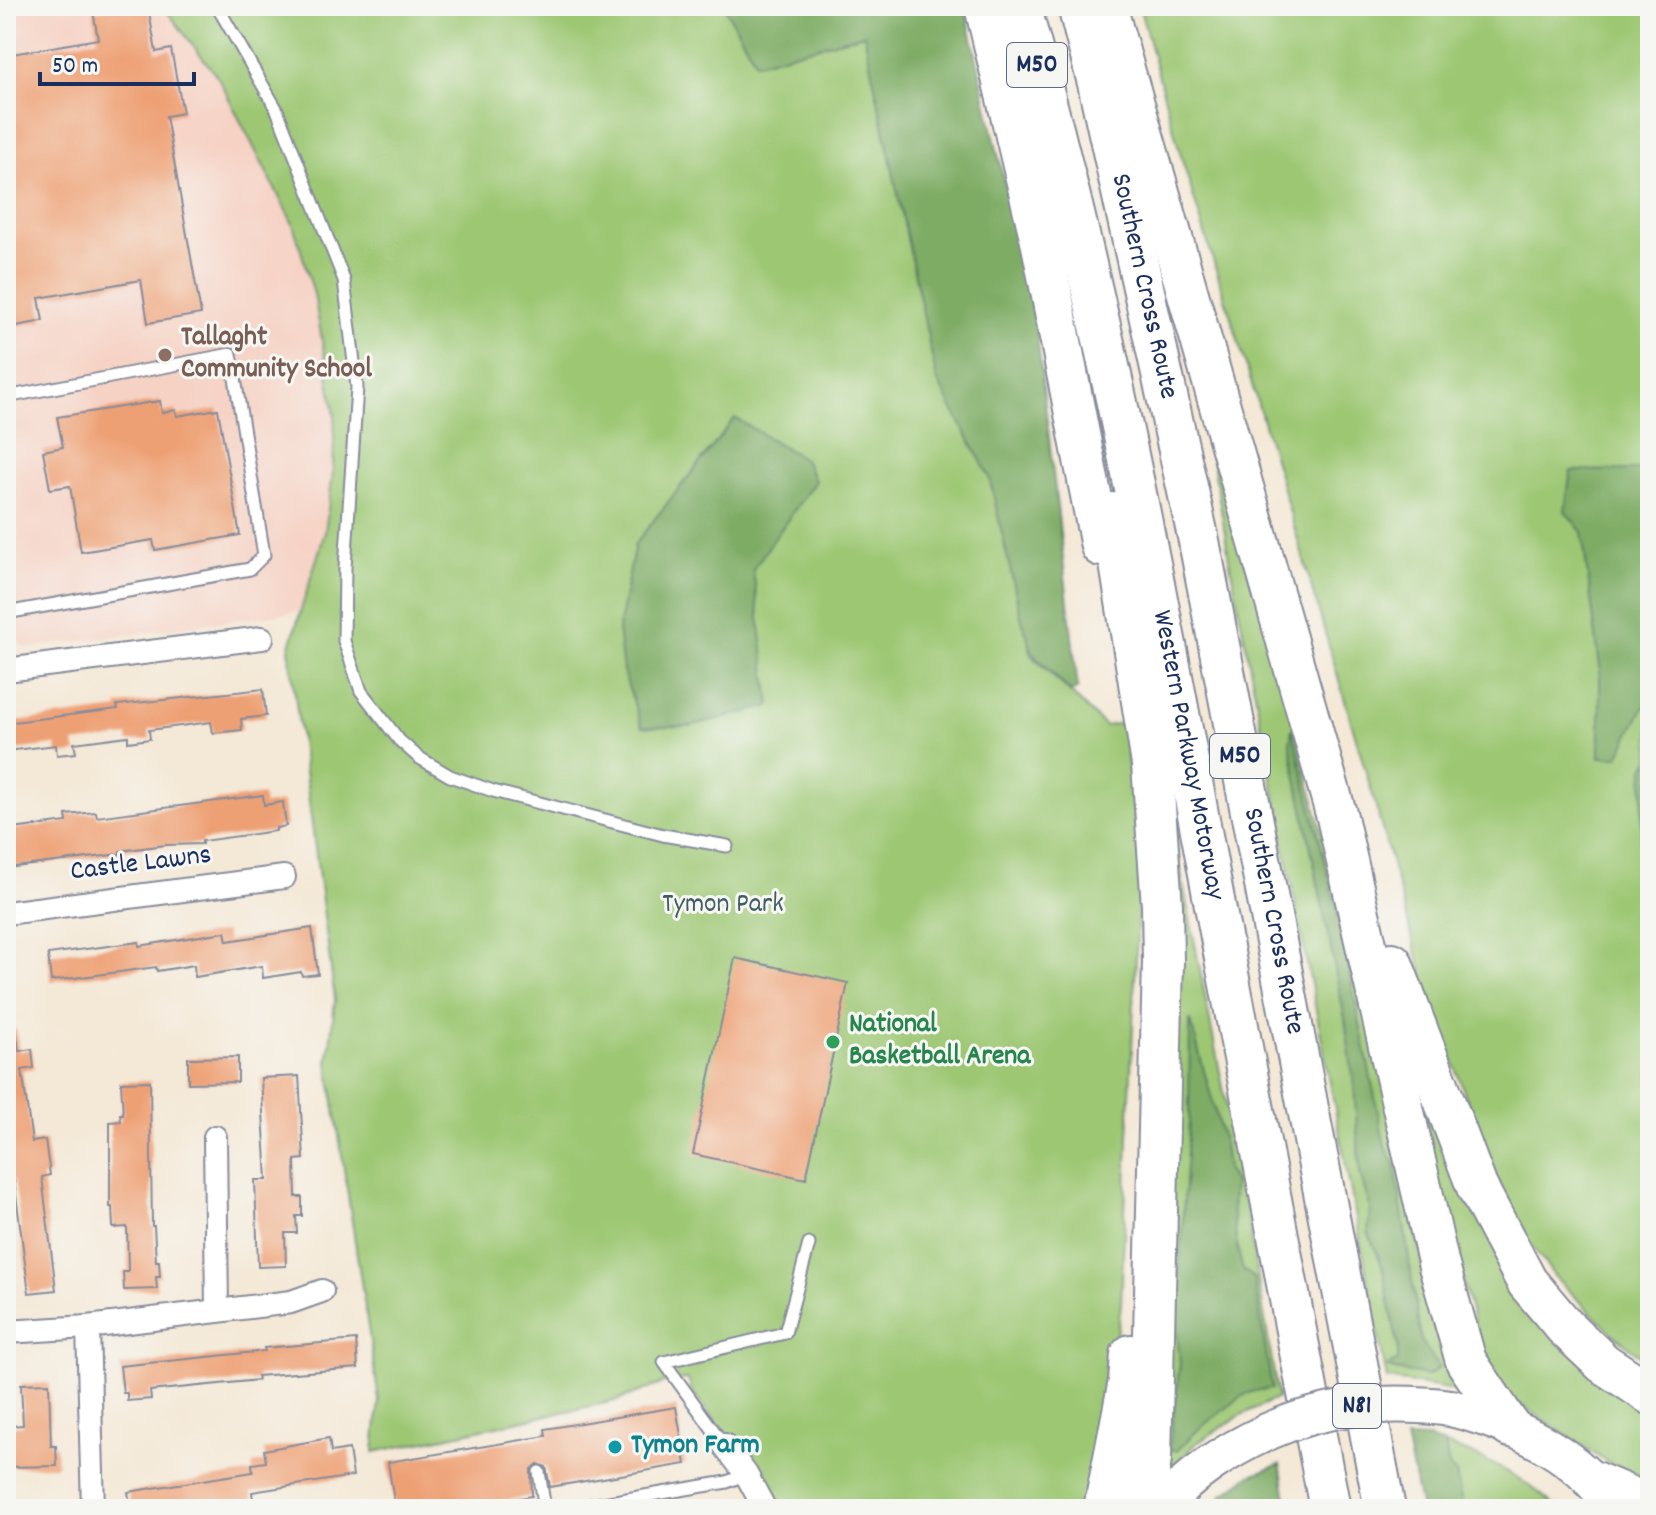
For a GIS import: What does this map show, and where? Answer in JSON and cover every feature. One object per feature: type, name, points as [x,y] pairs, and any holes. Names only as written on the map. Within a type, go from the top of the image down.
[{"type":"highway","name":"M50","points":[[985,6],[1042,245],[1107,577],[1139,763],[1158,849]]},
{"type":"highway","name":"Western Parkway Motorway","points":[[1020,6],[1084,252],[1175,689],[1330,1509]]},
{"type":"highway","name":"Southern Cross Route","points":[[1078,6],[1098,83],[1199,541],[1385,1509]]},
{"type":"highway","points":[[1106,6],[1337,817],[1454,1321],[1466,1361],[1510,1427]]},
{"type":"highway","name":"M50","points":[[1051,125],[1066,260],[1100,443],[1152,764],[1158,849],[1163,961],[1151,1459],[1143,1509]]},
{"type":"highway","points":[[1337,817],[1477,1187],[1527,1282],[1565,1327],[1603,1363],[1650,1394]]},
{"type":"highway","name":"M50","points":[[1104,1509],[1129,1381],[1142,1228],[1159,1130]]},
{"type":"main road","name":"N81","points":[[1161,1509],[1183,1484],[1208,1465],[1267,1432],[1315,1413],[1357,1406],[1412,1403],[1480,1415],[1534,1439],[1586,1474],[1617,1509]]},
{"type":"main road","points":[[1586,1474],[1650,1501]]},
{"type":"street","points":[[6,670],[262,638]]},
{"type":"street","name":"Castle Lawns","points":[[6,913],[284,877]]},
{"type":"street","points":[[215,1137],[217,1311]]},
{"type":"street","points":[[6,1332],[88,1327],[291,1302],[322,1291]]},
{"type":"street","points":[[88,1327],[93,1509]]},
{"type":"street","points":[[724,1445],[746,1474],[765,1509]]},
{"type":"lane","points":[[217,6],[277,110],[344,280],[357,387],[345,568],[344,641],[361,691],[399,740],[418,757],[450,776],[493,791],[663,835],[727,846]]},
{"type":"lane","points":[[6,397],[231,354],[264,555],[250,569],[6,613]]},
{"type":"lane","points":[[724,1445],[664,1362],[785,1333],[809,1244]]},
{"type":"lane","points":[[539,1472],[545,1509]]},
{"type":"lane","points":[[568,1509],[727,1482],[746,1474]]},
{"type":"shaded area","name":"Tallaght Community School","points":[[6,6],[163,6],[219,79],[293,224],[314,294],[335,416],[333,473],[325,532],[302,611],[29,648],[22,646],[17,638],[6,639]]},
{"type":"green space","name":"Tymon Park","points":[[163,6],[912,6],[1006,448],[1031,655],[1105,726],[1123,723],[1140,862],[1121,1304],[1107,1414],[1089,1509],[774,1509],[757,1472],[692,1392],[688,1379],[669,1381],[615,1401],[374,1452],[379,1400],[328,1063],[335,1000],[289,649],[325,532],[333,473],[335,416],[314,294],[293,224],[219,79]]},
{"type":"green space","points":[[724,6],[965,6],[1036,326],[1078,688],[1071,692],[1033,654],[1021,617],[989,476],[937,380],[864,34],[756,63]]},
{"type":"green space","points":[[1139,6],[1650,6],[1650,1364],[1612,1333],[1556,1278],[1524,1236],[1491,1167],[1423,976],[1373,796],[1261,414],[1183,163]]},
{"type":"green space","points":[[1203,401],[1267,618],[1398,1129],[1434,1329],[1460,1391],[1387,1379],[1229,558]]},
{"type":"green space","points":[[735,418],[804,459],[815,481],[753,569],[770,706],[690,726],[642,727],[623,671],[618,629],[635,544]]},
{"type":"green space","points":[[1650,463],[1650,701],[1642,710],[1618,757],[1600,757],[1600,667],[1582,532],[1565,511],[1571,471],[1637,470]]},
{"type":"green space","points":[[1292,728],[1336,906],[1385,1147],[1395,1164],[1421,1341],[1439,1368],[1428,1376],[1387,1367],[1398,1361],[1398,1346],[1382,1265],[1368,1232],[1370,1207],[1360,1174],[1354,1084],[1345,1019],[1290,744]]},
{"type":"green space","points":[[1650,759],[1650,872],[1641,851],[1644,767]]},
{"type":"green space","points":[[1170,817],[1244,1195],[1278,1398],[1241,1415],[1194,1445],[1159,1480]]},
{"type":"green space","points":[[1190,1019],[1224,1144],[1227,1170],[1234,1182],[1232,1208],[1237,1248],[1243,1270],[1254,1278],[1272,1389],[1239,1398],[1177,1451],[1169,1449],[1180,1363],[1176,1323],[1189,1121]]},
{"type":"green space","points":[[1422,1069],[1468,1199],[1650,1407],[1650,1474],[1642,1476],[1608,1463],[1509,1397],[1489,1374],[1412,1102]]},
{"type":"green space","points":[[1406,1438],[1446,1445],[1487,1461],[1526,1483],[1558,1509],[1421,1509]]},
{"type":"green space","points":[[1406,1438],[1445,1444],[1449,1466],[1456,1474],[1463,1509],[1421,1509]]},
{"type":"green space","points":[[1280,1464],[1288,1509],[1222,1509],[1221,1496],[1251,1475]]},
{"type":"building","name":"Tallaght Community School","points":[[148,6],[156,52],[171,49],[183,113],[166,116],[201,314],[148,323],[141,280],[39,298],[43,321],[6,328],[6,55],[98,39],[93,11]]},
{"type":"building","points":[[160,401],[162,413],[176,410],[177,416],[218,409],[240,535],[155,550],[153,540],[81,552],[70,486],[50,489],[43,451],[63,447],[57,417]]},
{"type":"building","points":[[263,689],[266,716],[241,719],[242,730],[213,733],[211,722],[149,730],[150,739],[128,742],[128,736],[74,743],[76,753],[57,755],[56,745],[6,751],[6,723],[118,709],[117,705]]},
{"type":"building","points":[[263,795],[264,805],[283,802],[286,826],[276,828],[276,831],[202,841],[202,844],[166,845],[6,868],[6,833],[13,832],[13,829],[67,822],[66,815],[96,812],[97,817]]},
{"type":"building","points":[[312,928],[318,974],[302,976],[301,972],[263,978],[262,966],[195,977],[194,965],[51,981],[48,954],[139,942],[139,946],[225,932],[227,941]]},
{"type":"building","name":"National Basketball Arena","points":[[735,958],[848,983],[806,1179],[693,1154]]},
{"type":"building","points":[[6,1029],[16,1029],[19,1051],[32,1049],[34,1068],[22,1070],[32,1142],[45,1140],[50,1175],[42,1177],[56,1290],[29,1293],[14,1180],[9,1181],[6,1157]]},
{"type":"building","points":[[238,1057],[238,1082],[188,1083],[188,1058]]},
{"type":"building","points":[[299,1076],[304,1159],[295,1160],[296,1197],[302,1197],[302,1216],[296,1216],[297,1233],[285,1233],[286,1266],[258,1267],[255,1180],[267,1180],[261,1078]]},
{"type":"building","points":[[150,1081],[152,1226],[160,1277],[156,1277],[157,1289],[124,1290],[123,1272],[128,1272],[127,1227],[113,1228],[110,1207],[110,1122],[121,1121],[120,1114],[123,1114],[121,1082]]},
{"type":"building","points":[[356,1340],[358,1368],[257,1376],[258,1380],[150,1391],[151,1399],[127,1401],[127,1393],[123,1393],[120,1366]]},
{"type":"building","points":[[49,1383],[51,1446],[56,1446],[57,1466],[6,1467],[6,1444],[12,1443],[11,1426],[23,1425],[21,1384]]},
{"type":"building","points":[[676,1407],[686,1464],[550,1487],[546,1467],[538,1464],[531,1470],[532,1496],[454,1509],[395,1509],[388,1462],[546,1436],[545,1429]]},
{"type":"building","points":[[329,1438],[331,1452],[349,1449],[353,1476],[252,1492],[253,1500],[196,1509],[131,1509],[128,1492],[253,1472],[252,1464],[266,1462],[264,1450]]},
{"type":"place","name":"Tallaght Community School","points":[[165,355]]},
{"type":"place","name":"National Basketball Arena","points":[[833,1042]]},
{"type":"place","name":"Tymon Farm","points":[[615,1447]]}]
